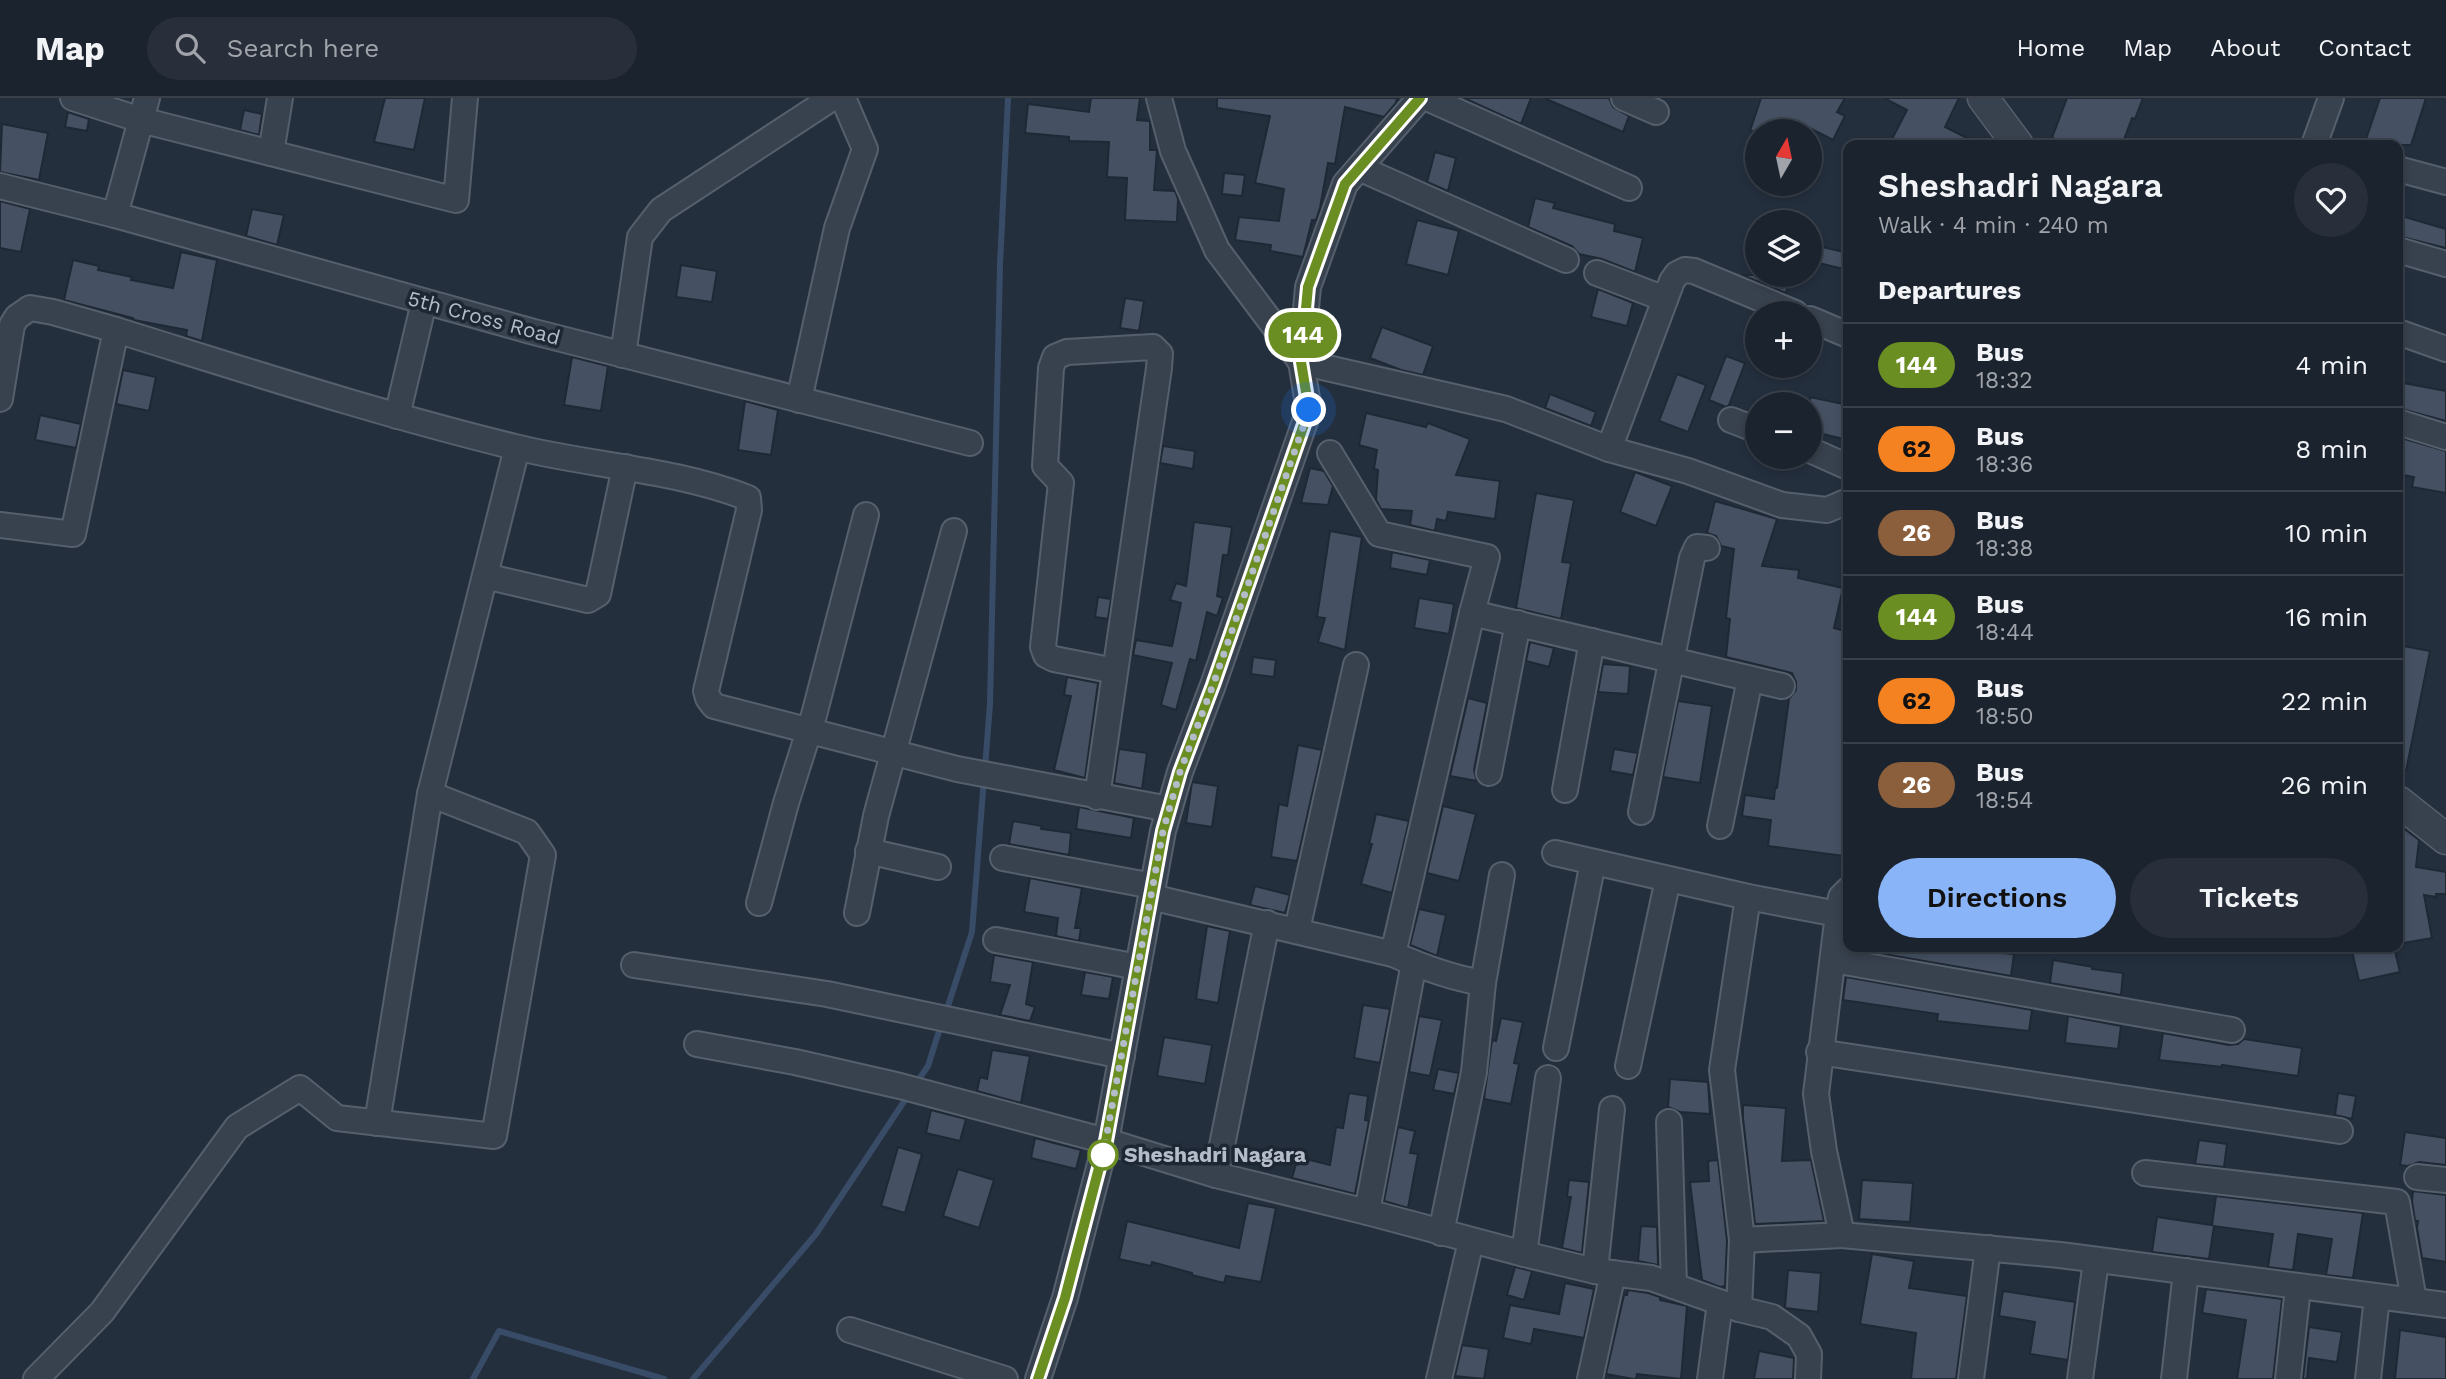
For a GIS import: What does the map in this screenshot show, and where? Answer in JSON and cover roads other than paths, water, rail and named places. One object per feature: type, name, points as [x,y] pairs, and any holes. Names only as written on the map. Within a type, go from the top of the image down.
[{"type":"street","points":[[73,98],[144,109],[271,153],[456,200],[465,98]]},
{"type":"street","points":[[271,153],[280,98]]},
{"type":"street","points":[[623,355],[640,237],[661,210],[832,98]]},
{"type":"street","points":[[799,400],[837,228],[864,149],[843,98]]},
{"type":"street","points":[[1159,98],[1173,151],[1217,250],[1301,362],[1506,409],[1609,449],[1688,471],[1782,505],[1827,510],[1843,503]]},
{"type":"street","points":[[1038,1379],[1065,1298],[1106,1141],[1169,810],[1180,772],[1309,410],[1301,362],[1308,287],[1345,184],[1420,98]]},
{"type":"street","points":[[1427,98],[1629,188]]},
{"type":"street","points":[[1625,98],[1656,112]]},
{"type":"street","points":[[1983,98],[2014,140]]},
{"type":"street","points":[[2316,140],[2331,98]]},
{"type":"street","points":[[115,215],[144,109]]},
{"type":"street","points":[[1359,168],[1566,260]]},
{"type":"street","points":[[2403,170],[2446,183]]},
{"type":"street","name":"5th Cross Road","points":[[0,187],[115,215],[623,355],[970,443]]},
{"type":"street","points":[[2403,251],[2446,264]]},
{"type":"street","points":[[1609,449],[1665,299],[1677,275],[1685,270],[1694,271],[1766,301]]},
{"type":"street","points":[[1597,273],[1665,299]]},
{"type":"street","points":[[397,416],[424,302]]},
{"type":"street","points":[[0,397],[12,325],[17,317],[30,308],[116,330],[397,416],[517,448],[625,467],[719,488],[748,498],[749,510],[706,691],[714,706],[957,769],[1169,810]]},
{"type":"street","points":[[1822,324],[1843,333]]},
{"type":"street","points":[[0,525],[73,534],[116,330]]},
{"type":"street","points":[[2403,334],[2446,349]]},
{"type":"street","points":[[1097,797],[1115,671],[1160,354],[1153,347],[1067,352],[1055,357],[1051,368],[1045,466],[1061,483],[1044,647],[1046,655],[1054,659],[1115,671]]},
{"type":"street","points":[[1731,419],[1745,425]]},
{"type":"street","points":[[2403,424],[2446,437]]},
{"type":"street","points":[[377,1123],[430,794],[517,448]]},
{"type":"street","points":[[1329,453],[1379,534],[1487,557],[1472,613],[1404,959],[1367,1212]]},
{"type":"street","points":[[1822,455],[1843,465]]},
{"type":"street","points":[[485,576],[588,600],[598,594],[625,467]]},
{"type":"street","points":[[759,902],[814,715],[866,515]]},
{"type":"street","points":[[857,913],[869,851],[954,531]]},
{"type":"street","points":[[1641,812],[1693,553],[1697,547],[1707,548]]},
{"type":"street","points":[[1472,613],[1782,686]]},
{"type":"street","points":[[1489,773],[1518,623]]},
{"type":"street","points":[[1565,790],[1592,641]]},
{"type":"street","points":[[1297,930],[1356,665]]},
{"type":"street","points":[[1720,826],[1750,679]]},
{"type":"street","points":[[36,1379],[102,1311],[237,1127],[300,1088],[337,1118],[494,1136],[543,855],[527,832],[430,794]]},
{"type":"street","points":[[2403,804],[2446,839]]},
{"type":"street","points":[[869,851],[938,867]]},
{"type":"street","points":[[1555,853],[1748,897],[1838,914]]},
{"type":"street","points":[[1003,858],[1152,891],[1483,983]]},
{"type":"street","points":[[1556,1048],[1593,862]]},
{"type":"street","points":[[1441,1233],[1474,1072],[1483,983],[1502,875]]},
{"type":"street","points":[[1628,1066],[1668,879]]},
{"type":"street","points":[[1842,1235],[1824,1151],[1816,1094],[1819,1052],[1843,895]]},
{"type":"street","points":[[1710,1379],[1730,1306],[1742,1240],[1722,1070],[1748,897]]},
{"type":"street","points":[[1216,1175],[1267,923]]},
{"type":"street","points":[[996,940],[1138,967]]},
{"type":"street","points":[[1833,960],[2232,1031]]},
{"type":"street","points":[[634,965],[827,994],[1122,1056]]},
{"type":"street","points":[[697,1044],[887,1083],[1106,1141],[1216,1175],[1471,1241],[1604,1272],[1651,1278],[1730,1306],[1772,1317],[1799,1336],[1809,1354],[1808,1379]]},
{"type":"street","points":[[1819,1052],[2340,1131]]},
{"type":"street","points":[[1524,1254],[1548,1078]]},
{"type":"street","points":[[1590,1379],[1604,1272],[1612,1109]]},
{"type":"street","points":[[1669,1122],[1674,1286]]},
{"type":"street","points":[[2145,1173],[2397,1202],[2414,1301]]},
{"type":"street","points":[[2417,1177],[2446,1180]]},
{"type":"street","points":[[1742,1240],[1842,1235],[1988,1248],[2446,1305]]},
{"type":"street","points":[[1439,1379],[1471,1241]]},
{"type":"street","points":[[1970,1379],[1988,1248]]},
{"type":"street","points":[[2080,1379],[2096,1261]]},
{"type":"street","points":[[2174,1379],[2186,1272]]},
{"type":"street","points":[[2288,1379],[2298,1287]]},
{"type":"street","points":[[2368,1379],[2377,1297]]},
{"type":"street","points":[[850,1330],[1005,1379]]},
{"type":"waterway","points":[[985,768],[990,704],[1000,265],[1008,98]]},
{"type":"waterway","points":[[945,1015],[972,932],[984,778]]},
{"type":"waterway","points":[[915,1085],[928,1066],[941,1025]]},
{"type":"waterway","points":[[693,1379],[816,1234],[909,1094]]},
{"type":"waterway","points":[[473,1379],[499,1331],[664,1379]]},
{"type":"place","name":"Sheshadri Nagara","points":[[1103,1155]]}]
